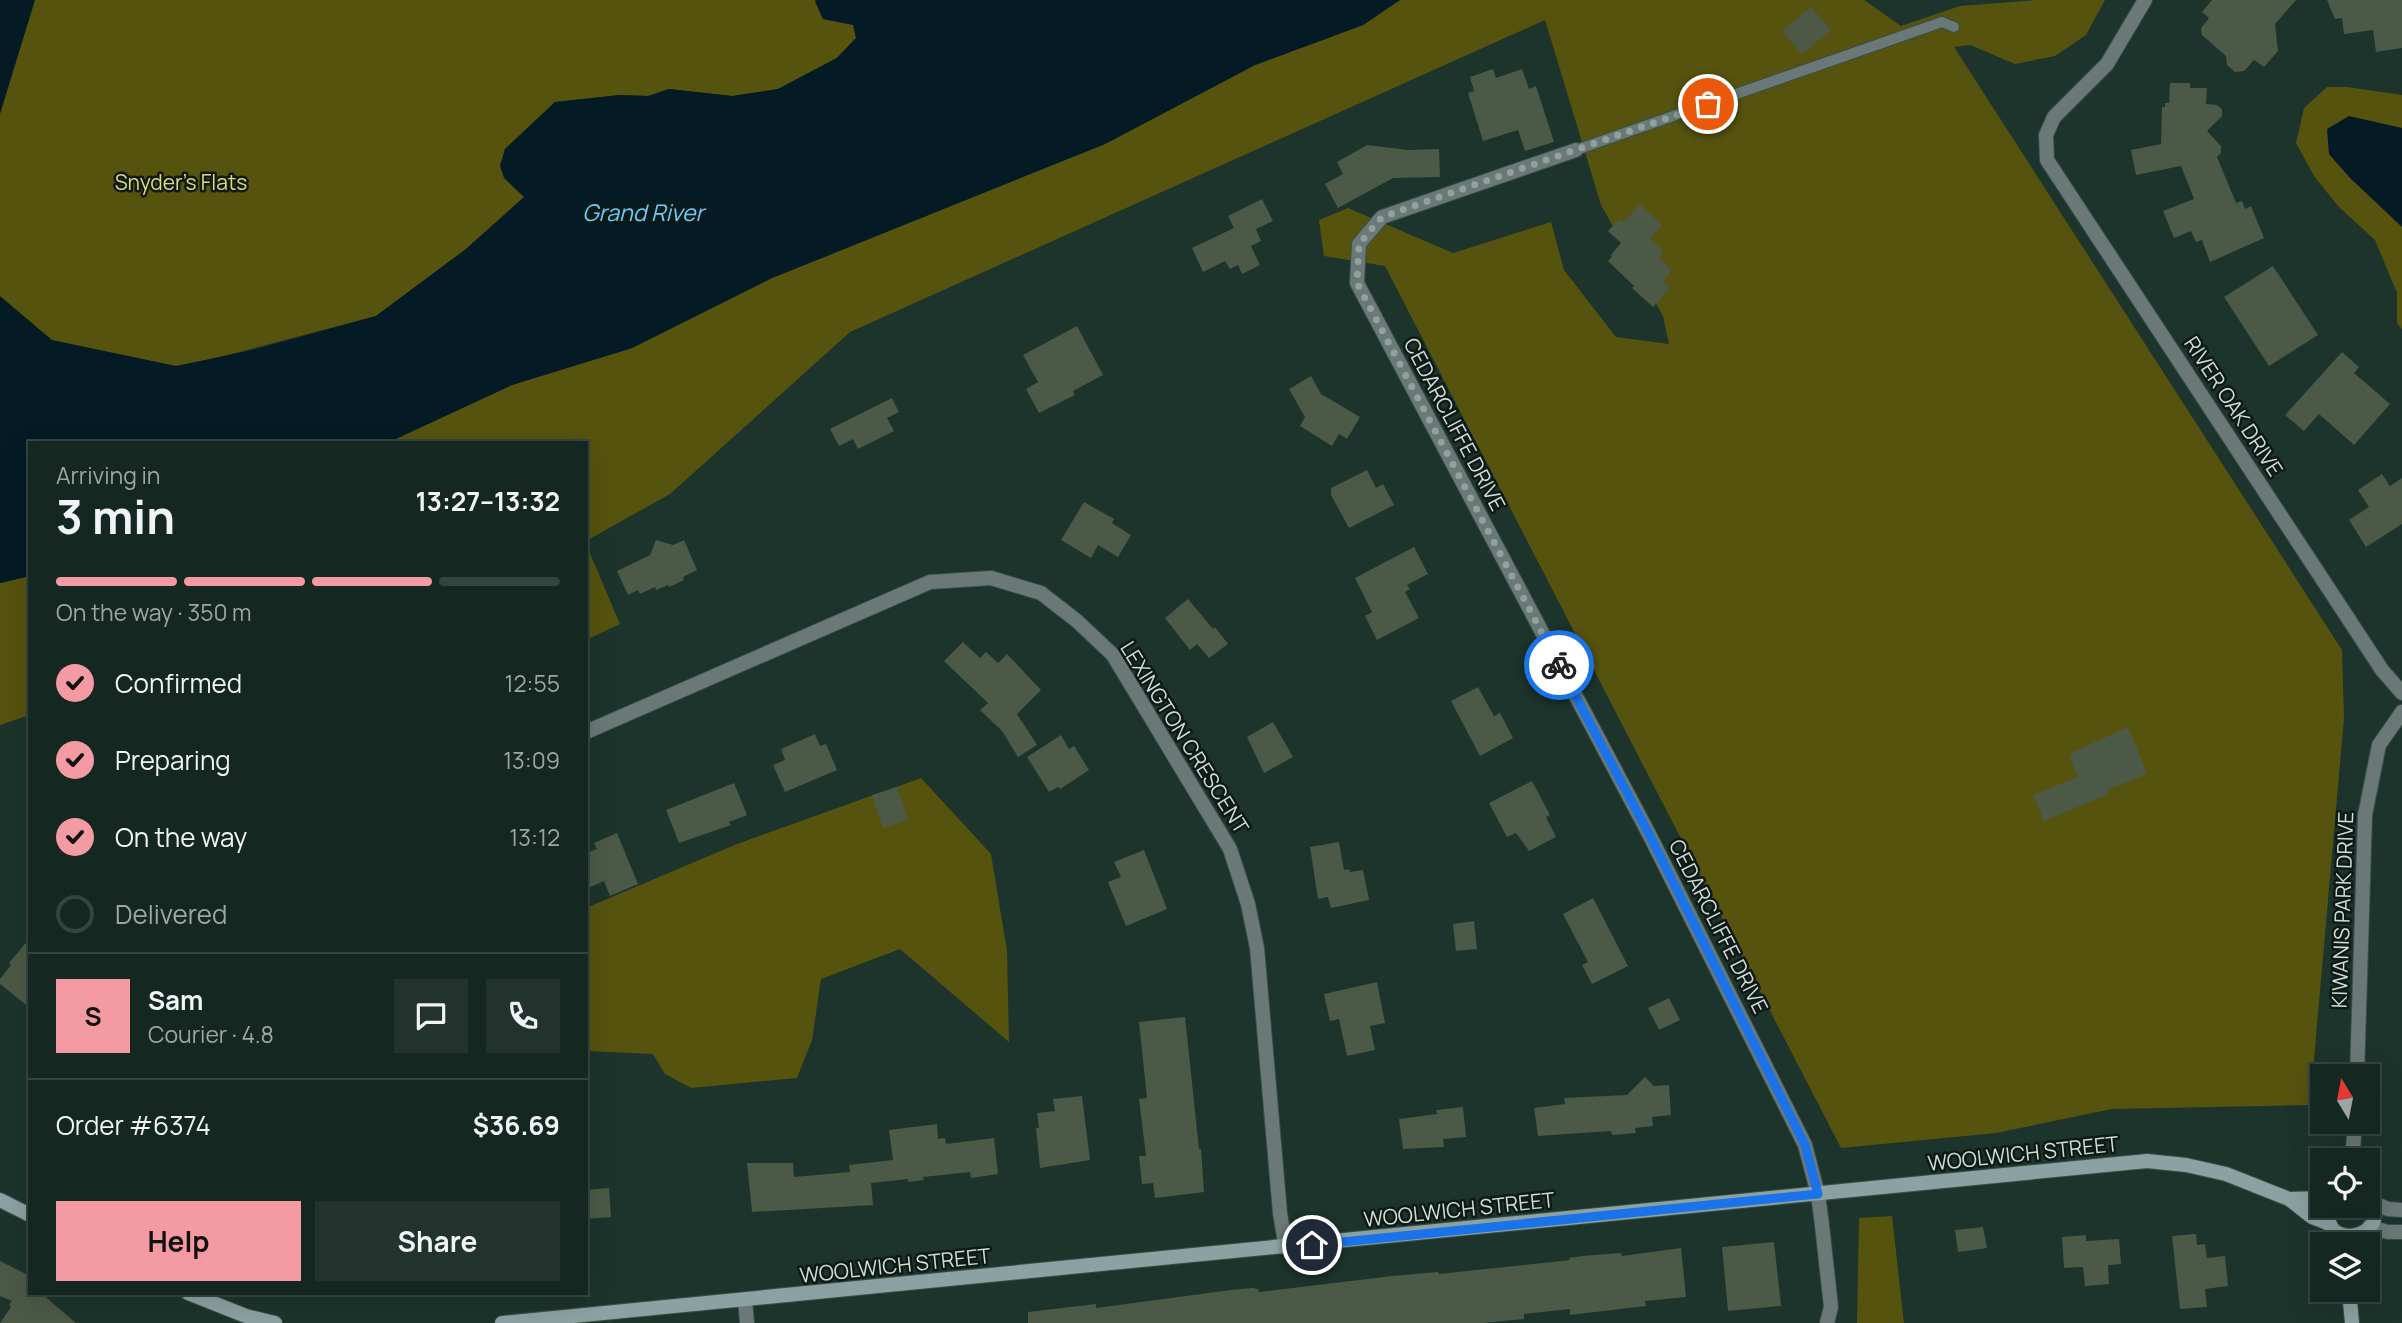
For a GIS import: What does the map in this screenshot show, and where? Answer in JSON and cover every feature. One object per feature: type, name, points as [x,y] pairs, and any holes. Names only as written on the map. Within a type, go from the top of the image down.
[{"type":"street","name":"RIVER OAK DRIVE","points":[[2145,0],[2107,64],[2054,117],[2046,135],[2047,160],[2374,658],[2402,693]]},
{"type":"street","name":"CEDARCLIFFE DRIVE","points":[[1576,149],[1382,217],[1359,244],[1357,283],[1649,834],[1805,1145],[1818,1194],[1831,1307],[1827,1323]]},
{"type":"street","name":"LEXINGTON CRESCENT","points":[[588,731],[930,582],[990,578],[1041,593],[1077,621],[1112,655],[1230,849],[1248,904],[1257,948],[1280,1213],[1286,1248]]},
{"type":"street","name":"KIWANIS PARK DRIVE","points":[[2357,1064],[2365,816],[2379,745],[2402,712]]},
{"type":"street","name":"WOOLWICH STREET","points":[[502,1323],[1286,1248],[2147,1161],[2186,1165],[2226,1174],[2290,1199],[2333,1232]]},
{"type":"street","name":"WOOLWICH STREET","points":[[2290,1199],[2310,1198]]},
{"type":"street","points":[[0,1200],[28,1214]]},
{"type":"street","points":[[2380,1205],[2402,1210]]},
{"type":"street","points":[[2380,1233],[2402,1232]]},
{"type":"street","points":[[193,1295],[246,1316],[275,1323]]},
{"type":"street","points":[[745,1300],[747,1323]]},
{"type":"street","points":[[2351,1302],[2352,1323]]},
{"type":"lane","name":"CEDARCLIFFE DRIVE","points":[[1576,149],[1942,22],[1954,27]]},
{"type":"green space","name":"Snyder's Flats","points":[[0,0],[817,0],[815,1],[823,19],[854,25],[856,38],[837,58],[778,89],[732,96],[669,89],[648,96],[620,95],[555,102],[505,149],[500,166],[525,197],[466,249],[376,316],[0,415]]},
{"type":"green space","points":[[1400,0],[1864,0],[1901,26],[1960,6],[2036,0],[2105,0],[2086,35],[2055,56],[2015,64],[1970,45],[1954,47],[2342,650],[2344,718],[2314,1064],[2310,1064],[2310,1105],[2112,1109],[1996,1133],[1841,1148],[1385,266],[1324,256],[1319,220],[1348,208],[1453,253],[1551,222],[1564,270],[1616,337],[1669,344],[1663,316],[1601,205],[1545,20],[850,332],[670,494],[588,540],[588,441],[391,441],[512,385],[632,348],[772,278],[1105,144],[1255,65],[1363,25]]},
{"type":"green space","points":[[2327,87],[2347,87],[2402,95],[2402,329],[2397,323],[2397,293],[2375,240],[2338,206],[2314,176],[2296,143],[2304,108]]},
{"type":"green space","points":[[588,549],[620,624],[588,639]]},
{"type":"green space","points":[[28,576],[28,716],[0,725],[0,583]]},
{"type":"green space","points":[[921,778],[991,854],[1007,951],[1009,1042],[900,949],[821,979],[812,1040],[797,1078],[691,1088],[665,1074],[653,1054],[588,1051],[588,907],[737,844]]},
{"type":"green space","points":[[1892,1216],[1904,1323],[1857,1323],[1859,1218]]},
{"type":"water","points":[[0,0],[35,0],[0,114]]},
{"type":"water","name":"Grand River","points":[[1400,0],[1363,25],[1255,65],[1105,144],[772,278],[632,348],[512,385],[391,441],[28,441],[28,576],[0,583],[0,296],[52,340],[176,366],[253,350],[376,316],[466,249],[524,197],[504,178],[500,166],[505,149],[555,102],[620,95],[648,96],[669,89],[732,96],[778,89],[837,58],[856,38],[853,25],[823,19],[815,1]]},
{"type":"water","points":[[2349,116],[2402,128],[2402,227],[2350,178],[2329,154],[2327,129]]},
{"type":"building","points":[[2212,0],[2296,0],[2275,24],[2278,51],[2264,67],[2254,60],[2244,71],[2235,72],[2227,65],[2226,56],[2202,35],[2201,28],[2209,18],[2202,12]]},
{"type":"building","points":[[2327,0],[2402,0],[2402,48],[2376,52],[2373,30],[2344,34],[2342,18],[2335,19]]},
{"type":"building","points":[[1811,7],[1831,30],[1802,54],[1782,31]]},
{"type":"building","points":[[1493,69],[1496,78],[1522,69],[1529,89],[1536,86],[1554,142],[1525,151],[1518,130],[1483,141],[1468,93],[1474,91],[1470,77]]},
{"type":"building","points":[[2170,83],[2190,83],[2190,88],[2207,88],[2206,104],[2217,105],[2222,109],[2222,116],[2207,131],[2221,146],[2221,153],[2217,157],[2236,203],[2242,201],[2245,209],[2251,206],[2264,238],[2210,262],[2202,240],[2196,242],[2191,231],[2174,238],[2163,211],[2194,199],[2181,166],[2136,175],[2131,150],[2161,144],[2162,107],[2169,103]]},
{"type":"building","points":[[1367,145],[1408,150],[1439,149],[1440,177],[1393,178],[1338,208],[1325,184],[1343,174],[1337,162]]},
{"type":"building","points":[[1262,199],[1273,221],[1256,229],[1261,241],[1251,246],[1260,265],[1242,274],[1238,265],[1230,269],[1225,261],[1203,272],[1192,248],[1234,228],[1228,216]]},
{"type":"building","points":[[1640,204],[1662,225],[1650,238],[1663,251],[1659,258],[1672,270],[1663,281],[1670,288],[1653,307],[1608,261],[1621,243],[1608,231],[1619,219],[1623,223]]},
{"type":"building","points":[[2273,266],[2318,335],[2269,366],[2224,297]]},
{"type":"building","points":[[1077,326],[1103,375],[1073,391],[1075,395],[1039,413],[1026,389],[1038,382],[1023,355]]},
{"type":"building","points":[[2342,352],[2359,367],[2354,373],[2390,404],[2354,445],[2319,414],[2304,431],[2285,415]]},
{"type":"building","points":[[1311,376],[1321,394],[1360,417],[1347,439],[1339,434],[1332,446],[1300,426],[1305,417],[1289,389]]},
{"type":"building","points":[[892,398],[899,412],[887,418],[894,431],[858,449],[853,439],[839,446],[830,429]]},
{"type":"building","points":[[1367,470],[1376,488],[1383,484],[1394,505],[1349,528],[1331,495],[1331,488]]},
{"type":"building","points":[[2382,474],[2390,486],[2402,478],[2402,524],[2366,547],[2349,520],[2369,507],[2358,490]]},
{"type":"building","points":[[1084,502],[1114,519],[1112,523],[1131,535],[1118,557],[1098,545],[1091,558],[1061,540]]},
{"type":"building","points":[[656,540],[673,545],[684,540],[697,570],[669,587],[668,585],[656,590],[655,587],[640,594],[638,590],[628,595],[617,571],[650,555]]},
{"type":"building","points":[[1414,547],[1428,574],[1407,585],[1410,589],[1405,592],[1419,618],[1377,640],[1365,616],[1372,612],[1355,578]]},
{"type":"building","points":[[1188,599],[1228,644],[1209,658],[1197,644],[1190,650],[1165,618]]},
{"type":"building","points":[[963,642],[980,658],[986,652],[998,663],[1007,654],[1041,690],[1017,714],[1037,745],[1018,757],[1002,731],[980,710],[988,703],[944,661]]},
{"type":"building","points":[[1478,687],[1494,716],[1500,713],[1513,738],[1480,756],[1451,701]]},
{"type":"building","points":[[1273,722],[1293,757],[1264,773],[1247,737]]},
{"type":"building","points":[[2128,727],[2147,774],[2107,790],[2109,794],[2044,821],[2033,795],[2078,777],[2070,758],[2073,752]]},
{"type":"building","points":[[815,734],[820,746],[826,744],[837,770],[785,792],[773,765],[785,760],[781,749]]},
{"type":"building","points":[[1061,735],[1069,749],[1074,746],[1089,770],[1060,789],[1058,787],[1049,792],[1027,757]]},
{"type":"building","points":[[1532,781],[1550,815],[1546,817],[1556,837],[1529,851],[1516,833],[1507,837],[1489,803]]},
{"type":"building","points":[[734,783],[747,815],[729,822],[731,825],[679,843],[666,810]]},
{"type":"building","points":[[897,787],[908,820],[883,828],[872,795]]},
{"type":"building","points":[[617,833],[638,884],[610,896],[604,881],[588,888],[588,852],[597,849],[594,843]]},
{"type":"building","points":[[1339,842],[1344,870],[1363,870],[1369,900],[1331,908],[1328,897],[1318,899],[1310,847]]},
{"type":"building","points":[[1144,850],[1167,909],[1126,926],[1108,882],[1121,877],[1114,862]]},
{"type":"building","points":[[1593,898],[1628,966],[1592,984],[1582,965],[1588,962],[1563,914]]},
{"type":"building","points":[[1474,921],[1477,949],[1456,951],[1453,924]]},
{"type":"building","points":[[28,940],[28,1006],[0,984],[0,979],[11,965],[9,963]]},
{"type":"building","points":[[1377,982],[1385,1023],[1370,1026],[1375,1050],[1347,1056],[1339,1019],[1330,1021],[1324,994]]},
{"type":"building","points":[[1669,998],[1680,1020],[1659,1030],[1648,1008]]},
{"type":"building","points":[[1185,1017],[1204,1192],[1155,1198],[1153,1183],[1142,1184],[1139,1156],[1146,1156],[1139,1099],[1147,1098],[1139,1022]]},
{"type":"building","points":[[1645,1077],[1654,1086],[1669,1085],[1671,1115],[1652,1117],[1653,1126],[1635,1128],[1636,1133],[1612,1135],[1611,1131],[1538,1136],[1534,1108],[1565,1104],[1564,1098],[1627,1095]]},
{"type":"building","points":[[1082,1096],[1090,1160],[1040,1168],[1037,1113],[1055,1111],[1053,1099]]},
{"type":"building","points":[[1463,1107],[1466,1137],[1443,1139],[1444,1147],[1403,1149],[1399,1119]]},
{"type":"building","points":[[937,1124],[938,1139],[945,1138],[946,1144],[994,1138],[998,1174],[971,1178],[970,1172],[923,1177],[924,1180],[908,1182],[908,1179],[871,1183],[873,1205],[752,1212],[747,1163],[793,1163],[794,1177],[850,1172],[849,1165],[893,1160],[889,1130]]},
{"type":"building","points":[[609,1188],[611,1217],[588,1219],[588,1190]]},
{"type":"building","points":[[1983,1227],[1987,1248],[1958,1252],[1955,1230]]},
{"type":"building","points":[[2196,1234],[2197,1245],[2205,1244],[2207,1258],[2225,1256],[2228,1286],[2205,1289],[2207,1307],[2180,1309],[2172,1236]]},
{"type":"building","points":[[2086,1235],[2086,1241],[2119,1239],[2121,1264],[2108,1265],[2109,1284],[2085,1286],[2083,1267],[2064,1268],[2062,1237]]},
{"type":"building","points":[[1774,1242],[1781,1306],[1728,1311],[1722,1247]]},
{"type":"building","points":[[1681,1248],[1686,1297],[1645,1301],[1646,1306],[1570,1315],[1570,1309],[1524,1314],[1524,1319],[1482,1323],[1028,1323],[1028,1312],[1096,1304],[1096,1308],[1231,1290],[1253,1288],[1259,1292],[1392,1276],[1439,1274],[1570,1260],[1569,1258],[1582,1256],[1621,1253],[1622,1256]]},
{"type":"building","points":[[0,1261],[28,1275],[28,1295],[43,1295],[76,1323],[0,1323],[12,1301],[0,1296]]},
{"type":"way so far","points":[[1559,665],[1357,283],[1359,244],[1382,217],[1708,104]]},
{"type":"route","points":[[1312,1245],[1818,1194],[1805,1145],[1649,834],[1559,665]]}]
